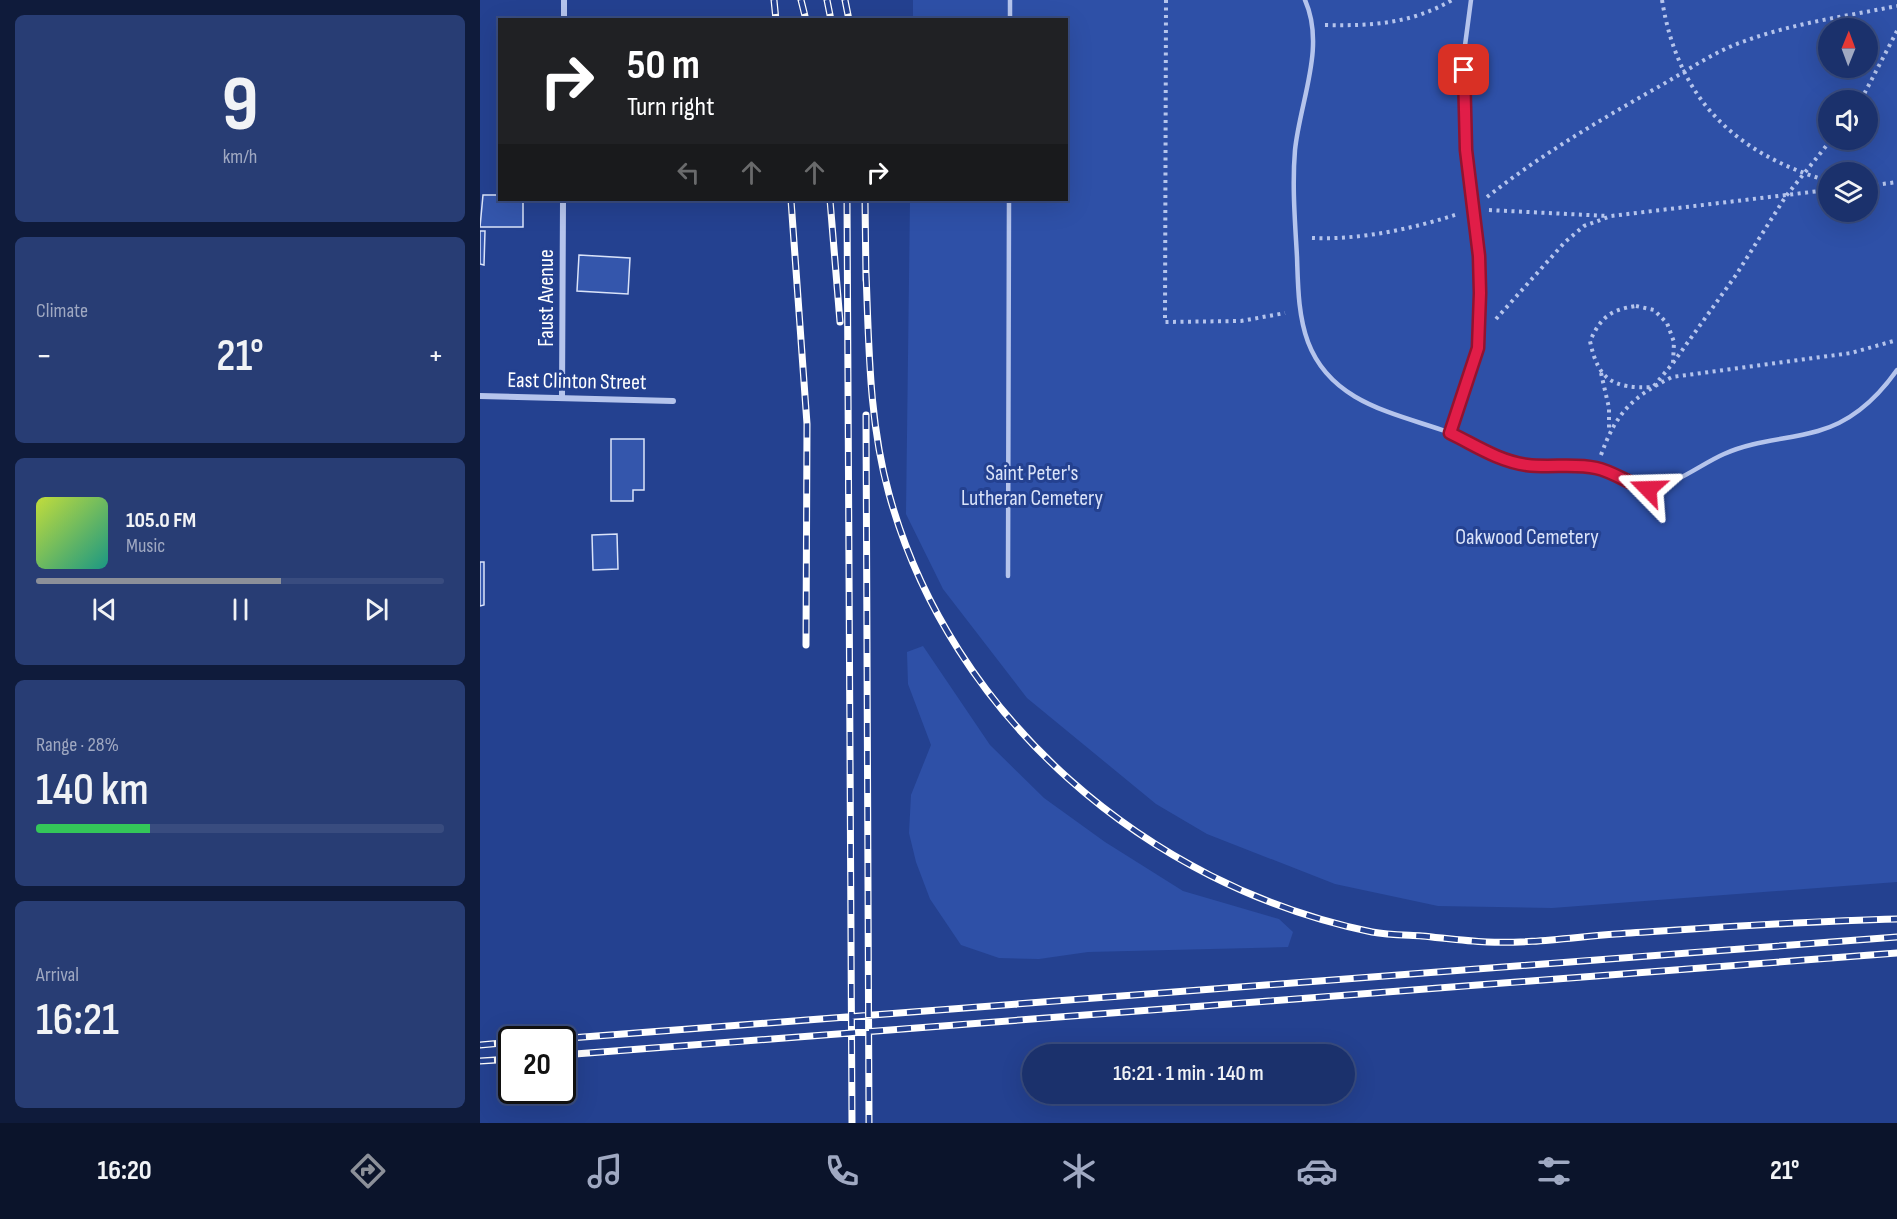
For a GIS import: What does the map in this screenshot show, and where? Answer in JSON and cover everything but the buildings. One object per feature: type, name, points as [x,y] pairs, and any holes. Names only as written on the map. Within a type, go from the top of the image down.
[{"type":"street","points":[[564,0],[564,18]]},
{"type":"street","name":"Faust Avenue","points":[[562,397],[563,201]]},
{"type":"street","name":"East Clinton Street","points":[[480,396],[673,400]]},
{"type":"lane","points":[[1010,0],[1010,18]]},
{"type":"lane","points":[[1305,0],[1313,25],[1313,55],[1301,107],[1295,150],[1293,193],[1300,309],[1307,341],[1328,377],[1370,406],[1450,433],[1500,459],[1527,465],[1596,468],[1616,475],[1635,486],[1648,489],[1663,485],[1723,454],[1750,444],[1818,431],[1839,423],[1863,407],[1885,387],[1897,370]]},
{"type":"lane","points":[[1450,433],[1478,348],[1480,293],[1466,150],[1464,93],[1464,53],[1471,0]]},
{"type":"lane","points":[[1008,576],[1009,201]]},
{"type":"path","points":[[1166,0],[1165,322],[1241,321],[1300,309]]},
{"type":"path","points":[[1313,25],[1373,26],[1413,19],[1452,0]]},
{"type":"path","points":[[1662,0],[1667,30],[1698,99],[1715,118],[1768,157],[1818,178]]},
{"type":"path","points":[[1296,237],[1331,238],[1386,231],[1430,223],[1473,209],[1531,162],[1556,146],[1684,72],[1745,41],[1897,6]]},
{"type":"path","points":[[1866,90],[1897,31]]},
{"type":"path","points":[[1596,468],[1617,417],[1653,387],[1673,363],[1736,275],[1786,196],[1823,150]]},
{"type":"path","points":[[1878,185],[1897,182]]},
{"type":"path","points":[[1473,209],[1532,214],[1611,216],[1818,191]]},
{"type":"path","points":[[1494,321],[1564,242],[1584,226],[1611,216]]},
{"type":"path","points":[[1610,431],[1609,408],[1601,373],[1590,341],[1599,323],[1617,309],[1636,306],[1654,310],[1668,323],[1674,342],[1673,363]]},
{"type":"path","points":[[1601,373],[1612,382],[1631,388],[1653,387],[1672,377],[1851,353],[1897,340]]},
{"type":"green space","name":"Oakwood Cemetery","points":[[913,0],[1897,0],[1897,882],[1552,908],[1438,906],[1335,884],[1207,834],[1156,804],[1027,698],[943,589],[906,514],[910,201],[1068,201],[1068,18],[913,18]]},
{"type":"green space","points":[[923,646],[990,745],[1044,798],[1105,842],[1183,891],[1279,919],[1293,932],[1288,947],[1088,952],[1039,959],[999,958],[961,945],[930,899],[916,862],[909,833],[911,795],[931,745],[908,684],[907,652]]},
{"type":"railway","points":[[774,0],[776,18]]},
{"type":"railway","points":[[801,0],[806,18]]},
{"type":"railway","points":[[827,0],[831,18]]},
{"type":"railway","points":[[845,0],[849,18]]},
{"type":"railway","points":[[791,201],[807,424],[806,645]]},
{"type":"railway","points":[[830,201],[840,322]]},
{"type":"railway","points":[[847,201],[852,1123]]},
{"type":"railway","points":[[865,201],[866,280]]},
{"type":"railway","points":[[866,273],[869,356],[877,440],[889,494],[918,575],[959,650],[1010,718],[1069,779],[1137,832],[1211,876],[1289,909],[1384,934],[1479,942],[1519,942],[1757,925],[1897,919]]},
{"type":"railway","points":[[866,415],[869,1123]]},
{"type":"railway","points":[[576,1038],[1897,937]]},
{"type":"railway","points":[[576,1054],[1897,953]]},
{"type":"railway","points":[[480,1045],[498,1043]]},
{"type":"railway","points":[[480,1061],[498,1060]]},
{"type":"route","points":[[1464,70],[1466,150],[1479,256],[1478,348],[1450,433],[1500,459],[1527,465],[1596,468],[1616,475],[1635,486],[1648,489]]},
{"type":"park label","name":"Saint Peter's Lutheran Cemetery","points":[[1032,485]]}]
